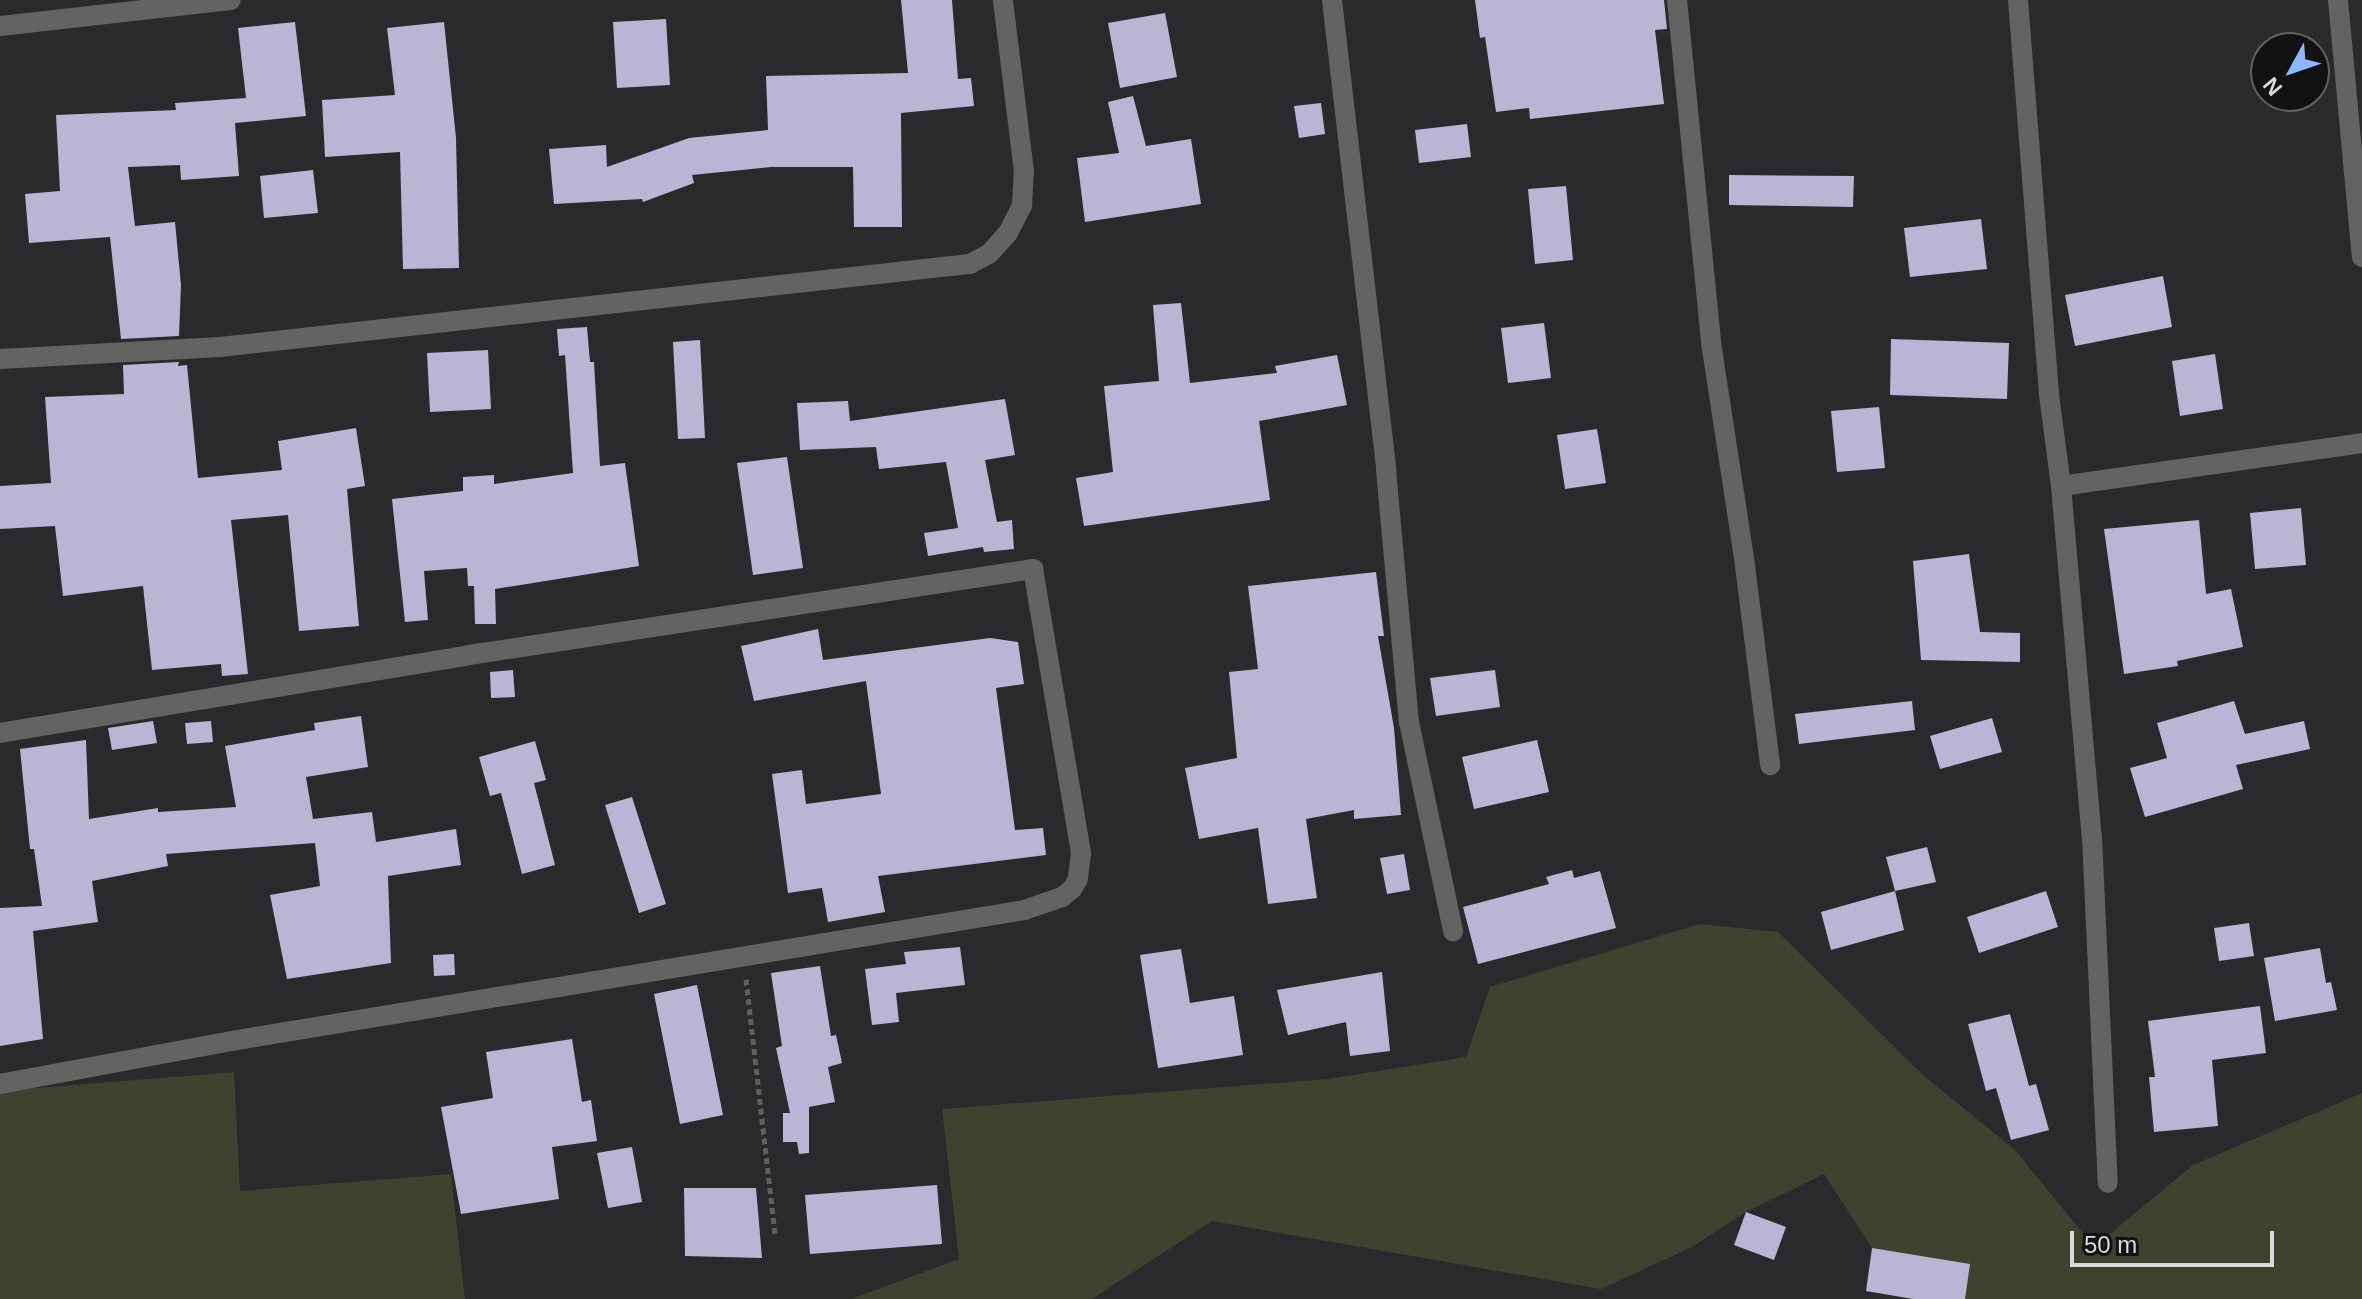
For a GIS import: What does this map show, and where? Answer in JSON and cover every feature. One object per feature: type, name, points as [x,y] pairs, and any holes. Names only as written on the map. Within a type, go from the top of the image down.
[{"type":"street","points":[[0,26],[231,0]]},
{"type":"street","points":[[0,359],[220,347],[970,264],[989,254],[998,244],[1022,206],[1024,172],[1003,0]]},
{"type":"street","points":[[1332,0],[1386,470],[1409,722],[1453,931]]},
{"type":"street","points":[[1677,0],[1712,349],[1770,765]]},
{"type":"street","points":[[2018,0],[2049,395],[2061,486],[2092,837],[2108,1183]]},
{"type":"street","points":[[2338,0],[2362,257]]},
{"type":"street","points":[[2061,486],[2362,443]]},
{"type":"street","points":[[0,733],[469,655],[1033,569],[1081,853],[1078,879],[1072,889],[1062,897],[1025,910],[237,1040],[0,1084]]},
{"type":"path","points":[[744,958],[775,1233]]},
{"type":"green space","points":[[1700,924],[1778,932],[1923,1075],[2015,1150],[2094,1247],[2193,1165],[2362,1093],[2362,1299],[1910,1299],[1885,1268],[1824,1174],[1746,1212],[1692,1247],[1601,1289],[1212,1221],[1092,1299],[851,1299],[959,1259],[942,1109],[1328,1079],[1466,1057],[1490,987]]},
{"type":"green space","points":[[234,1072],[240,1191],[451,1174],[465,1299],[0,1299],[0,1091]]},
{"type":"building","points":[[901,0],[952,0],[958,79],[971,78],[974,106],[901,113],[902,227],[854,227],[853,167],[771,167],[692,175],[694,183],[643,202],[642,199],[554,204],[549,149],[606,145],[607,167],[689,138],[768,130],[766,76],[908,73]]},
{"type":"building","points":[[1475,0],[1664,0],[1667,29],[1655,30],[1664,104],[1530,119],[1529,108],[1496,112],[1485,37],[1480,38]]},
{"type":"building","points":[[1165,13],[1177,77],[1120,88],[1108,23]]},
{"type":"building","points":[[666,19],[670,85],[617,88],[613,22]]},
{"type":"building","points":[[295,22],[306,116],[235,123],[239,176],[181,180],[180,165],[128,167],[135,226],[175,222],[181,285],[179,336],[121,339],[110,237],[29,243],[25,194],[60,191],[56,115],[176,110],[175,103],[246,98],[238,28]]},
{"type":"building","points":[[444,22],[456,138],[459,268],[403,269],[400,152],[325,157],[322,100],[395,95],[387,28]]},
{"type":"building","points":[[1133,96],[1146,146],[1191,139],[1201,204],[1085,222],[1077,158],[1119,153],[1108,102]]},
{"type":"building","points":[[1321,103],[1325,134],[1299,138],[1294,106]]},
{"type":"building","points":[[1467,124],[1471,157],[1419,163],[1415,130]]},
{"type":"building","points":[[313,170],[318,213],[264,218],[260,176]]},
{"type":"building","points":[[1729,175],[1854,176],[1853,207],[1729,205]]},
{"type":"building","points":[[1566,186],[1573,260],[1535,264],[1528,189]]},
{"type":"building","points":[[1981,219],[1987,269],[1910,277],[1904,228]]},
{"type":"building","points":[[2163,276],[2172,327],[2075,346],[2065,295]]},
{"type":"building","points":[[1181,303],[1190,383],[1277,373],[1275,366],[1337,355],[1347,405],[1259,421],[1270,500],[1084,526],[1076,478],[1113,472],[1104,386],[1159,381],[1153,305]]},
{"type":"building","points":[[1544,323],[1551,378],[1508,383],[1501,328]]},
{"type":"building","points":[[587,327],[590,362],[594,362],[600,466],[625,463],[639,566],[495,589],[496,624],[475,624],[474,586],[468,586],[467,568],[424,571],[428,620],[405,622],[392,499],[463,491],[463,477],[494,475],[494,484],[573,473],[565,355],[559,356],[557,329]]},
{"type":"building","points":[[1891,339],[2009,343],[2007,399],[1890,395]]},
{"type":"building","points":[[700,340],[705,438],[678,439],[673,342]]},
{"type":"building","points":[[488,350],[491,409],[430,412],[427,353]]},
{"type":"building","points":[[2215,354],[2223,409],[2180,416],[2172,361]]},
{"type":"building","points":[[179,362],[178,366],[187,365],[198,478],[282,470],[278,441],[356,428],[365,486],[347,489],[359,626],[299,631],[288,515],[231,520],[248,674],[222,676],[221,664],[152,670],[143,586],[63,596],[55,526],[0,529],[0,486],[51,483],[45,397],[124,394],[123,365]]},
{"type":"building","points":[[1005,399],[1015,455],[985,460],[997,522],[1012,520],[1014,549],[984,552],[983,547],[928,556],[924,533],[958,528],[946,462],[879,469],[876,447],[800,450],[797,403],[848,401],[850,421]]},
{"type":"building","points":[[1879,407],[1885,468],[1837,472],[1831,411]]},
{"type":"building","points":[[1597,429],[1606,483],[1565,489],[1557,435]]},
{"type":"building","points":[[787,457],[803,568],[753,575],[737,463]]},
{"type":"building","points":[[2301,508],[2306,565],[2255,569],[2250,513]]},
{"type":"building","points":[[2199,520],[2206,594],[2231,589],[2243,647],[2177,661],[2178,666],[2124,674],[2104,529]]},
{"type":"building","points":[[1969,554],[1980,632],[2020,633],[2020,662],[1921,660],[1913,561]]},
{"type":"building","points":[[1376,572],[1384,636],[1378,636],[1394,728],[1401,815],[1354,819],[1354,810],[1306,819],[1317,898],[1268,904],[1258,828],[1199,839],[1185,768],[1237,758],[1229,672],[1258,669],[1248,586]]},
{"type":"building","points":[[818,629],[823,660],[990,638],[1018,642],[1024,684],[996,688],[1015,830],[1043,828],[1046,855],[878,876],[885,912],[828,922],[822,888],[788,893],[772,774],[802,770],[806,804],[881,794],[866,681],[754,701],[741,646]]},
{"type":"building","points":[[513,670],[515,697],[491,698],[490,672]]},
{"type":"building","points":[[1495,670],[1500,707],[1436,716],[1430,678]]},
{"type":"building","points":[[1912,701],[1915,730],[1799,744],[1795,714]]},
{"type":"building","points":[[2234,701],[2245,734],[2304,721],[2310,749],[2236,765],[2243,789],[2145,817],[2130,768],[2167,758],[2157,723]]},
{"type":"building","points":[[361,716],[368,767],[306,777],[313,819],[372,812],[376,842],[456,829],[461,865],[388,876],[391,963],[287,979],[270,895],[320,886],[315,843],[166,854],[168,866],[92,881],[98,922],[33,931],[43,1039],[0,1046],[0,908],[42,906],[34,849],[30,849],[20,749],[86,740],[89,819],[158,808],[158,812],[236,807],[225,746],[315,730],[314,723]]},
{"type":"building","points":[[1992,718],[2002,752],[1940,769],[1930,736]]},
{"type":"building","points":[[153,721],[157,743],[112,750],[108,728]]},
{"type":"building","points":[[211,721],[213,742],[187,744],[185,723]]},
{"type":"building","points":[[1537,740],[1549,792],[1474,809],[1462,757]]},
{"type":"building","points":[[535,741],[546,780],[534,783],[555,865],[522,874],[501,793],[490,796],[479,757]]},
{"type":"building","points":[[632,797],[666,904],[639,913],[605,805]]},
{"type":"building","points":[[1927,847],[1936,882],[1895,891],[1886,857]]},
{"type":"building","points":[[1404,854],[1410,890],[1387,894],[1380,858]]},
{"type":"building","points":[[1572,870],[1574,878],[1600,871],[1616,928],[1478,964],[1463,907],[1549,884],[1546,877]]},
{"type":"building","points":[[1895,891],[1904,930],[1831,950],[1821,912]]},
{"type":"building","points":[[2046,891],[2058,927],[1979,953],[1967,917]]},
{"type":"building","points":[[2249,923],[2254,956],[2219,961],[2214,928]]},
{"type":"building","points":[[960,947],[965,985],[896,993],[899,1022],[872,1025],[865,969],[906,964],[904,952]]},
{"type":"building","points":[[2320,948],[2326,983],[2331,982],[2337,1010],[2275,1021],[2264,958]]},
{"type":"building","points":[[1181,949],[1190,1003],[1234,996],[1243,1055],[1158,1068],[1140,955]]},
{"type":"building","points":[[454,954],[455,975],[434,976],[433,955]]},
{"type":"building","points":[[820,966],[831,1036],[836,1035],[842,1063],[828,1067],[835,1102],[809,1107],[809,1153],[799,1154],[797,1142],[783,1142],[783,1113],[790,1113],[776,1048],[782,1046],[771,973]]},
{"type":"building","points":[[1382,972],[1390,1051],[1350,1056],[1346,1022],[1288,1035],[1277,990]]},
{"type":"building","points":[[697,985],[723,1115],[680,1124],[654,994]]},
{"type":"building","points":[[2260,1006],[2266,1053],[2212,1060],[2218,1126],[2154,1132],[2149,1077],[2155,1077],[2148,1021]]},
{"type":"building","points":[[2010,1014],[2029,1086],[2036,1084],[2049,1130],[2011,1140],[1996,1088],[1986,1091],[1968,1024]]},
{"type":"building","points":[[572,1039],[582,1102],[591,1100],[597,1141],[552,1147],[559,1199],[461,1214],[441,1107],[493,1098],[486,1052]]},
{"type":"building","points":[[632,1147],[642,1202],[608,1208],[597,1153]]},
{"type":"building","points":[[937,1185],[942,1244],[810,1254],[805,1195]]},
{"type":"building","points":[[684,1188],[756,1188],[762,1258],[685,1256]]},
{"type":"building","points":[[1746,1212],[1786,1227],[1774,1260],[1734,1245]]},
{"type":"building","points":[[1872,1248],[1970,1264],[1965,1299],[1913,1299],[1866,1291]]}]
